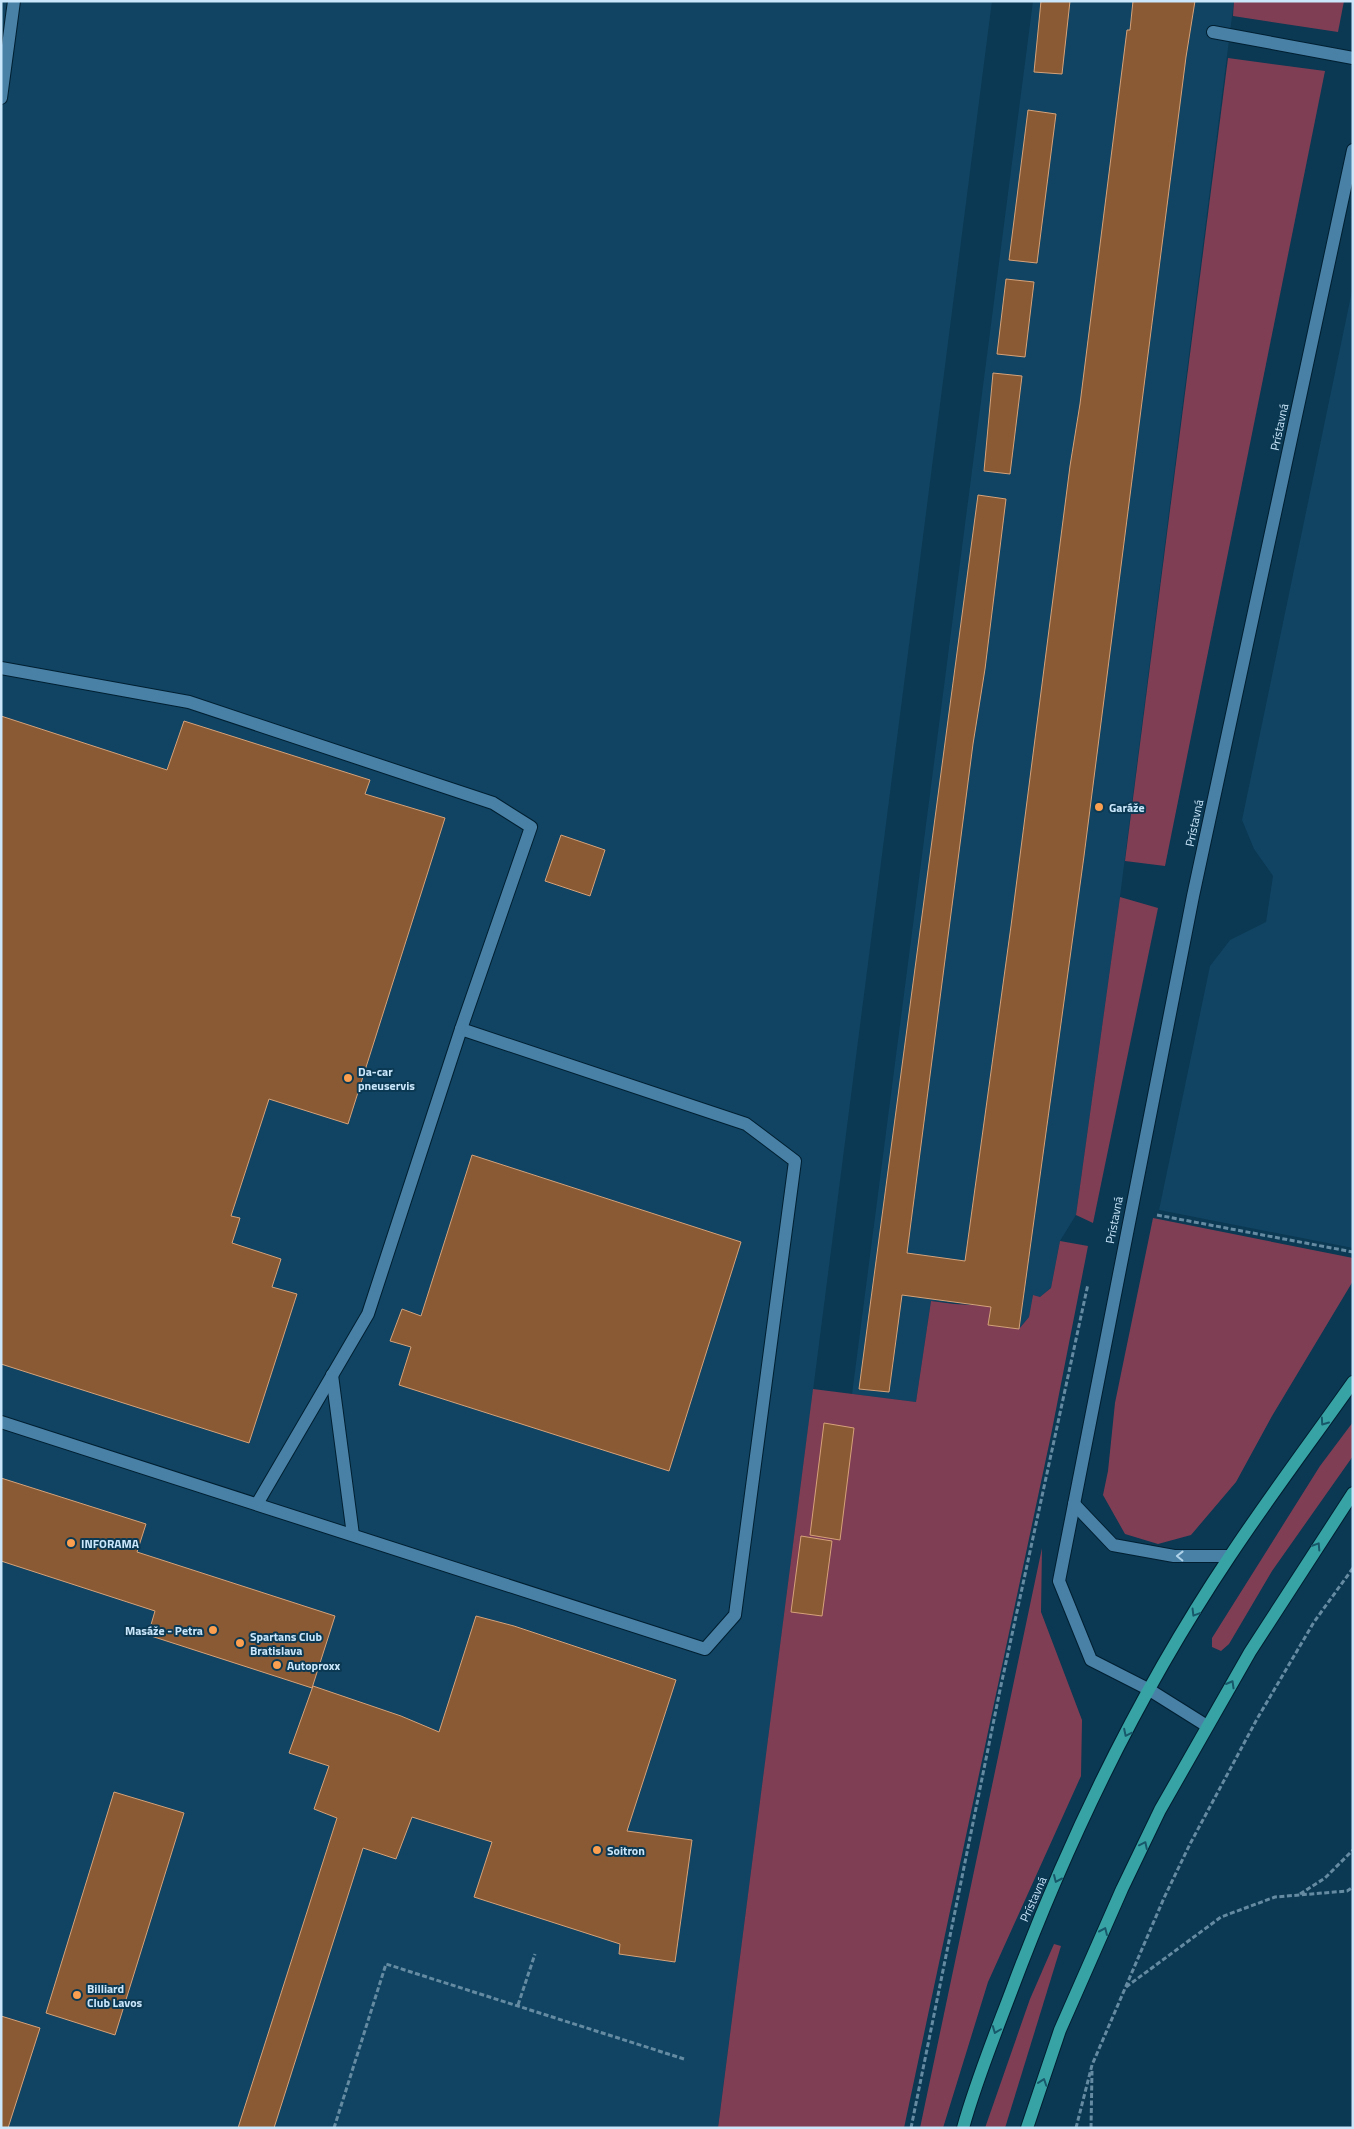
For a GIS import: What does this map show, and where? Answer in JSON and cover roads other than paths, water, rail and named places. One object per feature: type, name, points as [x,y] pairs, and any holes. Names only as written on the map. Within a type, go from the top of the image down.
[{"type":"main road","name":"Prístavná","points":[[963,2128],[972,2097],[1032,1937],[1094,1799],[1148,1689],[1229,1556],[1353,1382]]},
{"type":"main road","points":[[1027,2128],[1060,2030],[1160,1810],[1250,1652],[1353,1493]]},
{"type":"street","points":[[1,98],[14,1]]},
{"type":"street","points":[[1213,32],[1353,58]]},
{"type":"street","name":"Prístavná","points":[[1207,1726],[1148,1689],[1091,1660],[1059,1582],[1130,1210],[1195,886],[1353,150]]},
{"type":"street","points":[[1,668],[190,702],[493,803],[531,826],[461,1029],[368,1314],[257,1504]]},
{"type":"street","points":[[1,1422],[705,1649],[736,1615],[795,1162],[746,1124],[461,1029]]},
{"type":"street","points":[[332,1376],[353,1535]]},
{"type":"street","points":[[1074,1504],[1113,1546],[1174,1556],[1229,1556]]},
{"type":"place","name":"Garáže","points":[[1099,807]]},
{"type":"place","name":"Da-car pneuservis","points":[[348,1078]]},
{"type":"place","name":"INFORAMA","points":[[71,1543]]},
{"type":"place","name":"Masáže - Petra","points":[[213,1630]]},
{"type":"place","name":"Spartans Club Bratislava","points":[[240,1643]]},
{"type":"place","name":"Autoproxx","points":[[277,1665]]},
{"type":"place","name":"Soitron","points":[[597,1850]]},
{"type":"place","name":"Billiard Club Lavos","points":[[77,1995]]}]
